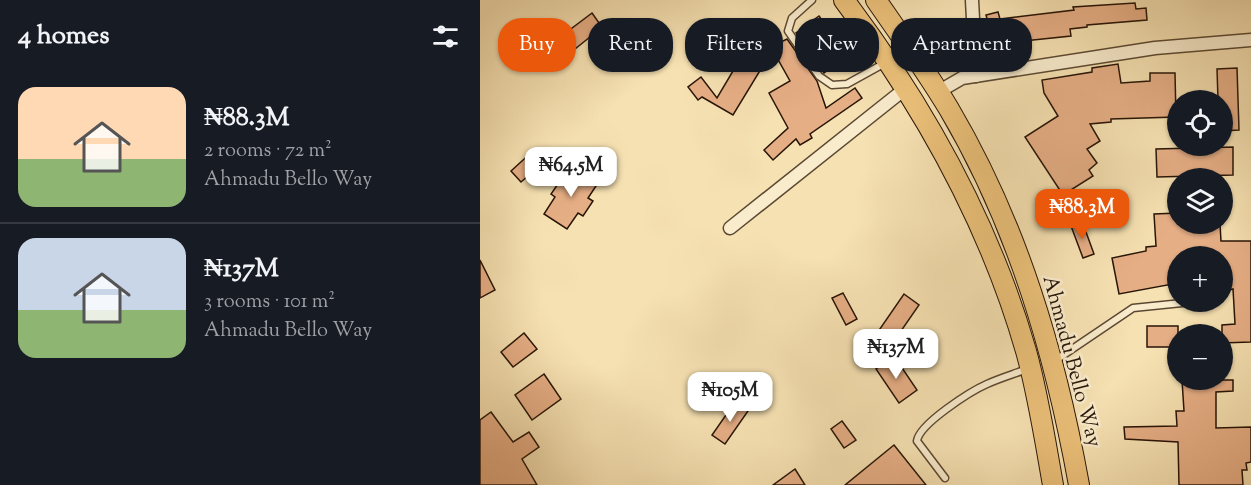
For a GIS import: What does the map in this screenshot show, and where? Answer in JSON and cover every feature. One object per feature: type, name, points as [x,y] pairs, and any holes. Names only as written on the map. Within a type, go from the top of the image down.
[{"type":"main road","name":"Ahmadu Bello Way","points":[[844,0],[906,88],[975,211],[1003,278],[1030,368],[1053,485]]},
{"type":"main road","name":"Ahmadu Bello Way","points":[[876,0],[938,92],[993,194],[1020,257],[1053,361],[1079,485]]},
{"type":"street","points":[[972,0],[976,76]]},
{"type":"street","points":[[938,92],[962,78],[1155,48],[1251,40]]},
{"type":"street","points":[[730,228],[906,88]]},
{"type":"lane","points":[[812,0],[792,18],[788,31],[819,76],[832,85],[847,84],[889,61]]},
{"type":"lane","points":[[1053,361],[1133,308],[1167,305]]},
{"type":"lane","points":[[945,478],[917,441],[918,435],[926,424],[985,384],[1030,368]]},
{"type":"building","points":[[1135,3],[1136,9],[1146,8],[1147,20],[1087,25],[1087,27],[1070,29],[1071,36],[1032,40],[1032,18],[1008,18],[1074,10],[1073,7]]},
{"type":"building","points":[[998,12],[1000,18],[987,18],[986,15]]},
{"type":"building","points":[[592,13],[596,18],[588,18],[588,39],[576,48],[576,25]]},
{"type":"building","points":[[787,39],[795,50],[795,72],[811,72],[817,81],[826,108],[855,88],[862,98],[810,134],[812,138],[800,145],[796,139],[773,160],[764,150],[788,128],[769,93],[790,81],[783,68],[783,41]]},
{"type":"building","points":[[1118,64],[1121,83],[1150,81],[1150,73],[1175,73],[1175,90],[1167,90],[1167,117],[1111,119],[1111,122],[1090,124],[1100,141],[1087,149],[1097,163],[1089,170],[1093,176],[1063,195],[1025,137],[1058,116],[1044,93],[1042,80],[1092,72],[1092,68]]},
{"type":"building","points":[[1237,68],[1239,130],[1233,130],[1233,90],[1218,90],[1217,69]]},
{"type":"building","points":[[732,72],[759,72],[733,115],[702,97],[698,100],[688,87],[701,77],[717,98]]},
{"type":"building","points":[[1156,149],[1167,149],[1167,156],[1233,156],[1233,168],[1167,168],[1167,177],[1157,177]]},
{"type":"building","points":[[534,150],[544,162],[521,182],[511,171]]},
{"type":"building","points":[[575,168],[598,183],[588,198],[593,201],[583,216],[578,213],[567,229],[544,214],[555,197],[551,194],[562,178],[566,181]]},
{"type":"building","points":[[1167,213],[1167,234],[1221,234],[1221,241],[1251,241],[1251,342],[1233,343],[1233,324],[1235,324],[1233,246],[1167,246],[1167,285],[1119,294],[1112,258],[1146,251],[1146,247],[1156,246],[1154,214]]},
{"type":"building","points":[[1082,221],[1094,254],[1083,258],[1071,226]]},
{"type":"building","points":[[480,260],[495,290],[480,298]]},
{"type":"building","points":[[843,293],[857,319],[846,325],[832,298]]},
{"type":"building","points":[[904,294],[919,305],[890,347],[875,336]]},
{"type":"building","points":[[1147,326],[1167,326],[1167,347],[1147,347]]},
{"type":"building","points":[[524,333],[537,349],[513,367],[501,352]]},
{"type":"building","points":[[894,356],[917,390],[899,403],[876,369]]},
{"type":"building","points":[[544,374],[561,399],[532,420],[515,395]]},
{"type":"building","points":[[1183,390],[1233,390],[1216,392],[1216,428],[1251,427],[1251,462],[1246,463],[1247,470],[1242,470],[1243,485],[1179,485],[1178,442],[1125,439],[1124,427],[1177,426],[1176,411],[1184,411]]},
{"type":"building","points":[[735,402],[748,411],[725,444],[712,435]]},
{"type":"building","points":[[491,412],[513,442],[529,432],[539,447],[522,459],[537,485],[480,485],[480,420]]},
{"type":"building","points":[[842,421],[856,440],[844,448],[831,429]]},
{"type":"building","points":[[894,445],[926,485],[845,485]]},
{"type":"building","points":[[795,469],[805,485],[773,485]]}]
